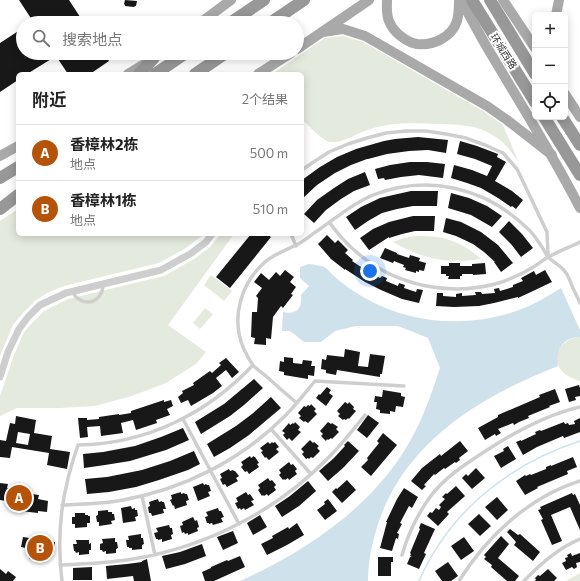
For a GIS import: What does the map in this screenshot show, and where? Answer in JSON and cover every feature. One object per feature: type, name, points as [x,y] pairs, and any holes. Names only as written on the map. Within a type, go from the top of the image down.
[{"type":"highway","points":[[240,16],[264,0]]},
{"type":"highway","points":[[280,16],[304,0]]},
{"type":"highway","name":"环城西路","points":[[472,0],[532,97]]},
{"type":"highway","name":"环城西路","points":[[490,0],[532,69]]},
{"type":"highway","points":[[141,72],[153,60]]},
{"type":"highway","points":[[158,72],[176,60]]},
{"type":"highway","points":[[198,72],[216,60]]},
{"type":"highway","points":[[546,120],[580,175]]},
{"type":"highway","points":[[564,120],[580,145]]},
{"type":"highway","points":[[0,178],[16,168]]},
{"type":"highway","points":[[0,208],[16,197]]},
{"type":"main road","points":[[209,16],[231,0]]},
{"type":"main road","points":[[304,44],[369,0]]},
{"type":"main road","points":[[388,0],[386,10],[389,22],[396,33],[417,44],[431,43],[443,39],[451,32],[457,23],[460,0]]},
{"type":"main road","points":[[460,0],[492,57],[552,155],[580,208]]},
{"type":"main road","points":[[503,0],[532,44]]},
{"type":"main road","points":[[556,12],[558,0]]},
{"type":"main road","points":[[323,32],[343,29],[365,36],[487,106],[508,120],[552,155]]},
{"type":"main road","points":[[131,72],[151,60]]},
{"type":"main road","points":[[261,72],[281,60]]},
{"type":"main road","points":[[568,98],[580,116]]},
{"type":"main road","points":[[0,156],[16,147]]},
{"type":"street","points":[[266,72],[271,66]]},
{"type":"street","points":[[0,377],[8,352],[19,329],[40,305],[55,297],[72,291],[161,270],[190,254],[206,242],[210,236]]},
{"type":"lane","points":[[304,169],[330,152],[348,144],[386,133],[426,131],[466,138],[503,153],[518,169],[548,232],[548,257]]},
{"type":"lane","points":[[297,403],[253,365],[246,354],[238,329],[239,304],[243,292],[249,280],[266,261],[277,254],[296,246],[357,203],[388,190],[422,185],[439,186],[450,187],[488,199],[516,218],[528,229],[539,242],[548,257],[566,273],[580,303]]},
{"type":"lane","points":[[330,223],[353,250],[367,261],[398,278],[414,284],[432,288],[467,289],[496,283],[518,275],[534,267],[548,257],[580,242]]},
{"type":"lane","points":[[292,236],[296,246]]},
{"type":"lane","points":[[72,291],[78,300],[83,302],[94,301],[102,294],[104,284]]},
{"type":"lane","points":[[62,581],[60,565],[60,532],[62,505],[71,465],[78,445],[94,445],[131,439],[161,429],[184,419],[215,399],[253,365]]},
{"type":"lane","points":[[62,505],[99,503],[142,496],[168,489],[211,471],[250,446],[271,429],[297,403],[314,381],[404,386]]},
{"type":"lane","points":[[402,555],[411,529],[421,510],[431,496],[454,473],[502,440],[526,427],[550,416],[580,407]]},
{"type":"lane","points":[[60,565],[105,563],[155,555],[187,546],[239,524],[263,510],[311,474],[329,458],[365,415]]},
{"type":"lane","points":[[184,419],[239,524]]},
{"type":"lane","points":[[271,429],[311,474]]},
{"type":"lane","points":[[460,581],[482,548],[498,531],[516,516],[556,491],[580,481]]},
{"type":"lane","points":[[142,496],[155,555]]},
{"type":"lane","points":[[524,581],[548,558],[580,539]]},
{"type":"shaded area","points":[[343,36],[363,42],[483,111],[503,125],[519,163],[502,141],[489,133],[474,127],[420,123],[393,124],[363,131],[345,140],[330,142],[323,139],[304,122],[304,72],[275,72],[293,60],[304,60],[304,52],[325,38]]},
{"type":"shaded area","points":[[16,210],[16,236],[201,236],[186,248],[159,263],[64,286],[47,293],[36,300],[13,325],[0,356],[0,221]]},
{"type":"shaded area","points":[[219,236],[233,236],[168,325],[206,352],[196,364],[166,383],[132,396],[95,406],[17,408],[0,416],[0,396],[14,355],[24,332],[44,311],[68,299],[164,276],[194,259],[210,247]]},
{"type":"shaded area","points":[[416,236],[451,240],[474,253],[481,259],[457,261],[435,259],[414,253],[393,242]]},
{"type":"shaded area","points":[[309,264],[324,267],[353,291],[384,307],[425,319],[446,321],[467,321],[509,313],[529,306],[561,288],[580,330],[580,337],[569,339],[565,342],[559,350],[557,360],[558,366],[504,390],[478,405],[432,440],[412,462],[395,486],[376,529],[369,564],[368,581],[240,581],[293,554],[318,538],[364,501],[384,479],[401,456],[416,430],[440,368],[428,338],[398,326],[356,326],[335,331],[321,342],[304,342],[290,331],[282,331],[283,312],[288,313],[298,310],[301,304],[301,295],[309,286],[300,278],[300,267]]},
{"type":"shaded area","points":[[211,275],[232,291],[224,301],[204,285]]},
{"type":"shaded area","points":[[205,308],[213,314],[200,329],[193,323]]},
{"type":"shaded area","points":[[580,337],[580,381],[565,374],[559,367],[557,361],[558,350],[566,342]]},
{"type":"shaded area","points":[[580,573],[580,581],[566,581]]},
{"type":"building","points":[[19,0],[69,0],[79,16],[29,16]]},
{"type":"building","points":[[125,0],[137,1],[136,6],[125,6]]},
{"type":"building","points":[[16,33],[16,60],[50,60],[30,72],[16,72],[16,81],[0,92],[0,43]]},
{"type":"building","points":[[59,60],[109,61],[93,72],[67,72]]},
{"type":"building","points":[[418,137],[448,140],[446,153],[428,150],[409,151],[387,154],[351,165],[335,173],[317,185],[304,197],[304,179],[320,167],[337,157],[356,149],[395,139]]},
{"type":"building","points":[[460,141],[498,154],[497,157],[506,162],[495,181],[512,191],[523,200],[516,209],[481,188],[451,178],[454,165],[487,176],[492,166],[457,154]]},
{"type":"building","points":[[410,162],[445,164],[443,178],[419,175],[385,180],[384,178],[378,179],[375,169]]},
{"type":"building","points":[[365,172],[370,185],[354,191],[341,199],[326,210],[314,223],[304,214],[317,200],[334,188],[348,179]]},
{"type":"building","points":[[411,191],[438,191],[437,206],[413,206],[382,213],[355,230],[346,217],[361,207],[380,198]]},
{"type":"building","points":[[451,193],[469,198],[487,206],[502,216],[492,227],[471,215],[448,208]]},
{"type":"building","points":[[413,216],[435,216],[434,231],[415,231],[389,237],[369,250],[360,238],[373,229],[389,222]]},
{"type":"building","points":[[446,218],[461,222],[481,232],[498,245],[513,263],[501,272],[495,262],[473,244],[443,232]]},
{"type":"building","points":[[509,221],[533,248],[521,257],[499,232]]},
{"type":"building","points":[[327,235],[335,243],[338,240],[348,250],[345,253],[353,260],[352,261],[364,269],[365,266],[370,270],[368,272],[380,278],[382,276],[387,278],[386,281],[398,286],[399,283],[405,285],[404,288],[416,292],[417,289],[423,290],[419,303],[402,299],[381,290],[345,270],[331,259],[318,244]]},
{"type":"building","points":[[249,236],[271,237],[230,288],[216,277]]},
{"type":"building","points":[[385,248],[409,258],[410,255],[420,258],[419,261],[426,263],[424,271],[419,270],[419,272],[416,271],[416,273],[405,270],[406,268],[403,267],[404,265],[380,258]]},
{"type":"building","points":[[449,263],[460,263],[460,266],[472,266],[472,264],[485,263],[486,274],[462,274],[460,279],[448,279],[449,276],[446,276],[446,274],[441,274],[441,266],[449,266]]},
{"type":"building","points":[[285,270],[294,277],[290,282],[296,287],[291,294],[293,295],[283,308],[281,306],[273,317],[271,339],[266,338],[266,345],[254,344],[255,338],[251,337],[252,312],[257,312],[258,298],[256,296],[262,288],[254,282],[261,273],[269,280],[276,272],[280,276]]},
{"type":"building","points":[[545,270],[552,282],[518,298],[479,306],[436,306],[437,293],[443,293],[443,296],[456,297],[456,294],[462,293],[462,296],[476,295],[475,292],[481,292],[482,294],[495,293],[494,289],[499,288],[500,291],[513,287],[513,285],[523,281],[521,278],[534,271],[536,275]]},
{"type":"building","points":[[345,349],[360,352],[358,366],[368,367],[370,354],[385,356],[382,374],[380,374],[380,377],[337,370],[336,375],[326,373],[326,370],[321,369],[322,359],[326,360],[327,355],[344,357]]},
{"type":"building","points":[[284,357],[293,358],[293,363],[302,364],[303,360],[312,361],[311,366],[315,366],[314,376],[308,375],[308,379],[284,375],[284,372],[279,371],[280,361],[284,362]]},
{"type":"building","points":[[226,358],[239,372],[232,378],[226,370],[216,378],[222,386],[213,393],[191,406],[188,400],[181,403],[178,397],[183,393],[182,391],[194,385],[193,383],[210,371],[212,373],[221,365],[219,363]]},
{"type":"building","points":[[254,379],[263,388],[230,416],[201,434],[195,422],[224,404]]},
{"type":"building","points":[[579,385],[580,396],[575,397],[576,400],[569,402],[565,389]]},
{"type":"building","points":[[327,387],[331,390],[329,393],[333,396],[326,406],[316,398]]},
{"type":"building","points":[[555,389],[560,402],[528,416],[529,418],[514,425],[513,423],[498,429],[501,433],[496,436],[495,434],[485,440],[478,428],[498,417],[498,415]]},
{"type":"building","points":[[383,390],[401,393],[401,396],[405,397],[403,407],[396,406],[395,412],[390,411],[390,414],[380,413],[380,410],[376,409],[377,402],[374,402],[375,396],[382,397]]},
{"type":"building","points":[[271,397],[281,408],[249,435],[214,457],[207,444],[236,426]]},
{"type":"building","points":[[164,400],[164,402],[171,400],[173,406],[167,409],[170,415],[156,420],[157,423],[136,430],[133,420],[121,423],[123,433],[101,436],[100,426],[87,427],[88,437],[80,438],[78,418],[87,418],[87,420],[99,419],[99,417],[131,413],[131,411]]},
{"type":"building","points":[[345,402],[348,404],[349,402],[356,411],[349,419],[343,420],[338,416],[340,414],[337,411]]},
{"type":"building","points":[[311,404],[316,409],[314,411],[317,414],[308,423],[305,421],[304,422],[299,418],[301,416],[298,413],[304,406],[310,406]]},
{"type":"building","points":[[368,415],[379,423],[367,438],[357,430]]},
{"type":"building","points":[[16,416],[36,420],[34,433],[52,436],[50,449],[70,452],[67,469],[47,465],[49,453],[12,447],[10,458],[0,457],[0,440],[6,441],[10,423],[15,424]],"holes":[[[18,432],[30,434],[28,445],[16,443]]]},
{"type":"building","points":[[580,418],[580,432],[564,438],[563,436],[537,447],[523,455],[516,442],[536,434],[535,432],[564,422],[565,424],[568,423],[569,425],[575,424],[574,421]]},
{"type":"building","points":[[295,422],[300,427],[298,430],[301,432],[292,441],[289,438],[287,440],[283,435],[285,433],[282,431],[289,423],[290,425],[293,423],[294,424]]},
{"type":"building","points":[[328,422],[338,427],[336,429],[339,432],[332,439],[327,439],[326,441],[321,436],[323,434],[320,431]]},
{"type":"building","points":[[183,428],[189,440],[166,450],[130,461],[84,468],[83,454],[135,446]]},
{"type":"building","points":[[383,433],[397,445],[371,476],[361,467],[368,460],[367,458],[379,443],[377,441]]},
{"type":"building","points":[[310,440],[319,446],[317,448],[320,451],[313,458],[311,457],[306,459],[302,454],[304,452],[301,449]]},
{"type":"building","points":[[348,441],[359,451],[328,481],[319,471],[334,458]]},
{"type":"building","points":[[460,441],[468,451],[459,458],[460,460],[445,469],[444,468],[435,475],[434,474],[424,485],[426,486],[422,490],[411,481],[422,468],[440,454],[441,456]]},
{"type":"building","points":[[268,442],[270,444],[275,442],[279,447],[276,449],[279,452],[269,460],[266,457],[265,458],[261,452],[263,451],[260,448]]},
{"type":"building","points":[[508,446],[516,459],[501,468],[494,456],[504,451],[503,449]]},
{"type":"building","points":[[194,451],[200,464],[188,470],[136,487],[87,494],[85,479],[107,477],[142,470]]},
{"type":"building","points":[[250,456],[251,458],[254,456],[255,457],[259,463],[257,464],[259,467],[249,474],[241,467],[243,465],[241,462]]},
{"type":"building","points":[[573,457],[577,467],[567,471],[568,474],[537,487],[538,488],[525,495],[516,481],[525,475],[531,475],[546,469],[546,467]]},
{"type":"building","points":[[289,462],[297,469],[295,471],[297,474],[289,480],[288,478],[283,480],[279,475],[281,473],[279,470]]},
{"type":"building","points":[[476,468],[485,478],[472,489],[462,478],[466,474],[468,476]]},
{"type":"building","points":[[229,469],[230,471],[235,471],[239,476],[236,478],[238,481],[227,487],[225,484],[223,485],[220,479],[222,478],[220,474]]},
{"type":"building","points":[[268,478],[276,485],[274,487],[276,490],[268,496],[267,494],[262,496],[258,490],[260,488],[258,485]]},
{"type":"building","points":[[347,480],[356,490],[342,503],[332,492]]},
{"type":"building","points":[[308,481],[316,491],[299,506],[282,517],[275,506]]},
{"type":"building","points":[[0,483],[8,484],[7,488],[18,490],[18,492],[39,495],[38,499],[48,501],[47,512],[38,511],[38,513],[21,511],[21,508],[13,507],[13,502],[0,500]]},
{"type":"building","points":[[203,483],[204,485],[209,485],[211,491],[208,492],[210,496],[198,501],[193,487]]},
{"type":"building","points":[[456,486],[465,496],[447,512],[449,514],[438,526],[427,516],[436,508],[439,510],[441,507],[439,505],[445,499],[442,497]]},
{"type":"building","points":[[404,488],[418,497],[412,508],[409,506],[400,523],[402,524],[397,533],[399,534],[398,539],[396,538],[392,551],[380,548],[386,522]]},
{"type":"building","points":[[181,492],[181,494],[187,494],[189,500],[186,501],[187,505],[175,509],[170,500],[172,499],[171,495]]},
{"type":"building","points":[[246,492],[248,495],[250,494],[254,500],[251,501],[254,505],[245,510],[244,508],[241,510],[240,508],[238,509],[235,503],[238,502],[236,498]]},
{"type":"building","points":[[572,493],[573,495],[575,494],[580,505],[580,530],[570,507],[551,515],[562,541],[552,545],[541,520],[543,519],[538,510],[541,509],[540,507]]},
{"type":"building","points":[[497,497],[508,510],[497,520],[485,507]]},
{"type":"building","points":[[158,499],[159,502],[164,502],[166,509],[163,509],[164,513],[152,516],[151,513],[149,513],[149,502]]},
{"type":"building","points":[[328,499],[337,511],[325,520],[317,510],[325,504],[324,502]]},
{"type":"building","points":[[131,506],[132,509],[135,508],[135,510],[137,510],[138,516],[135,517],[136,521],[123,523],[121,508]]},
{"type":"building","points":[[218,508],[224,517],[221,518],[223,522],[213,525],[212,523],[207,523],[205,517],[208,516],[206,512]]},
{"type":"building","points":[[108,510],[108,512],[112,512],[112,514],[114,514],[115,520],[111,521],[112,524],[99,526],[96,516],[98,515],[98,511]]},
{"type":"building","points":[[75,513],[85,513],[85,515],[90,516],[90,523],[87,523],[87,527],[75,528],[75,524],[72,524],[72,517],[75,517]]},
{"type":"building","points":[[479,514],[491,526],[480,536],[468,524]]},
{"type":"building","points":[[260,515],[267,527],[253,535],[247,523]]},
{"type":"building","points":[[193,517],[195,521],[197,520],[199,527],[197,528],[198,531],[188,535],[188,533],[182,533],[180,526],[183,525],[182,522]]},
{"type":"building","points":[[297,523],[304,535],[267,555],[261,544],[273,538],[272,536],[288,527],[289,529]]},
{"type":"building","points":[[421,523],[435,529],[424,553],[426,554],[419,569],[407,564],[410,557],[412,557],[410,556],[410,553]]},
{"type":"building","points":[[169,525],[170,528],[172,528],[172,539],[162,542],[162,539],[156,539],[154,533],[158,532],[156,528]]},
{"type":"building","points":[[510,529],[518,535],[520,534],[540,552],[533,561],[514,545],[516,542],[507,532]]},
{"type":"building","points":[[233,531],[238,543],[223,550],[217,537]]},
{"type":"building","points":[[141,534],[144,544],[142,545],[142,549],[132,550],[132,548],[127,547],[126,540],[129,540],[128,536]]},
{"type":"building","points":[[501,536],[509,544],[498,558],[519,576],[515,581],[507,581],[484,559],[486,557],[484,555]]},
{"type":"building","points":[[23,537],[55,542],[54,553],[44,551],[42,561],[29,559],[31,549],[21,547]]},
{"type":"building","points":[[464,537],[474,551],[461,560],[451,546]]},
{"type":"building","points":[[115,538],[118,548],[116,549],[116,553],[106,554],[106,551],[103,552],[100,550],[100,544],[103,543],[102,539]]},
{"type":"building","points":[[76,540],[89,540],[89,544],[91,543],[91,550],[89,550],[89,554],[79,555],[79,552],[76,553],[74,551],[73,544],[77,544]]},
{"type":"building","points":[[202,544],[206,556],[166,569],[162,556],[180,552]]},
{"type":"building","points":[[571,553],[572,556],[580,553],[580,562],[576,563],[577,567],[574,569],[572,567],[566,570],[562,563],[566,561],[565,558],[568,557],[567,555]]},
{"type":"building","points":[[240,556],[245,567],[214,581],[205,581],[202,572],[227,560],[228,561]]},
{"type":"building","points":[[378,557],[393,557],[393,562],[391,562],[391,576],[378,576]]},
{"type":"building","points":[[147,559],[151,581],[134,581],[133,576],[107,579],[106,566],[142,562]]},
{"type":"building","points":[[448,562],[458,576],[451,581],[442,581],[435,571]]},
{"type":"building","points":[[92,567],[92,580],[73,580],[73,568]]},
{"type":"building","points":[[0,569],[6,574],[8,571],[16,577],[13,581],[0,581]]},
{"type":"building","points":[[548,569],[557,578],[554,581],[535,581],[535,578],[538,575],[540,576]]},
{"type":"waterway","points":[[419,581],[432,556],[447,533],[464,512],[484,494],[506,477],[529,463],[580,441]]},
{"type":"place","name":"香樟林2栋","points":[[19,498]]},
{"type":"place","name":"香樟林1栋","points":[[40,548]]}]
